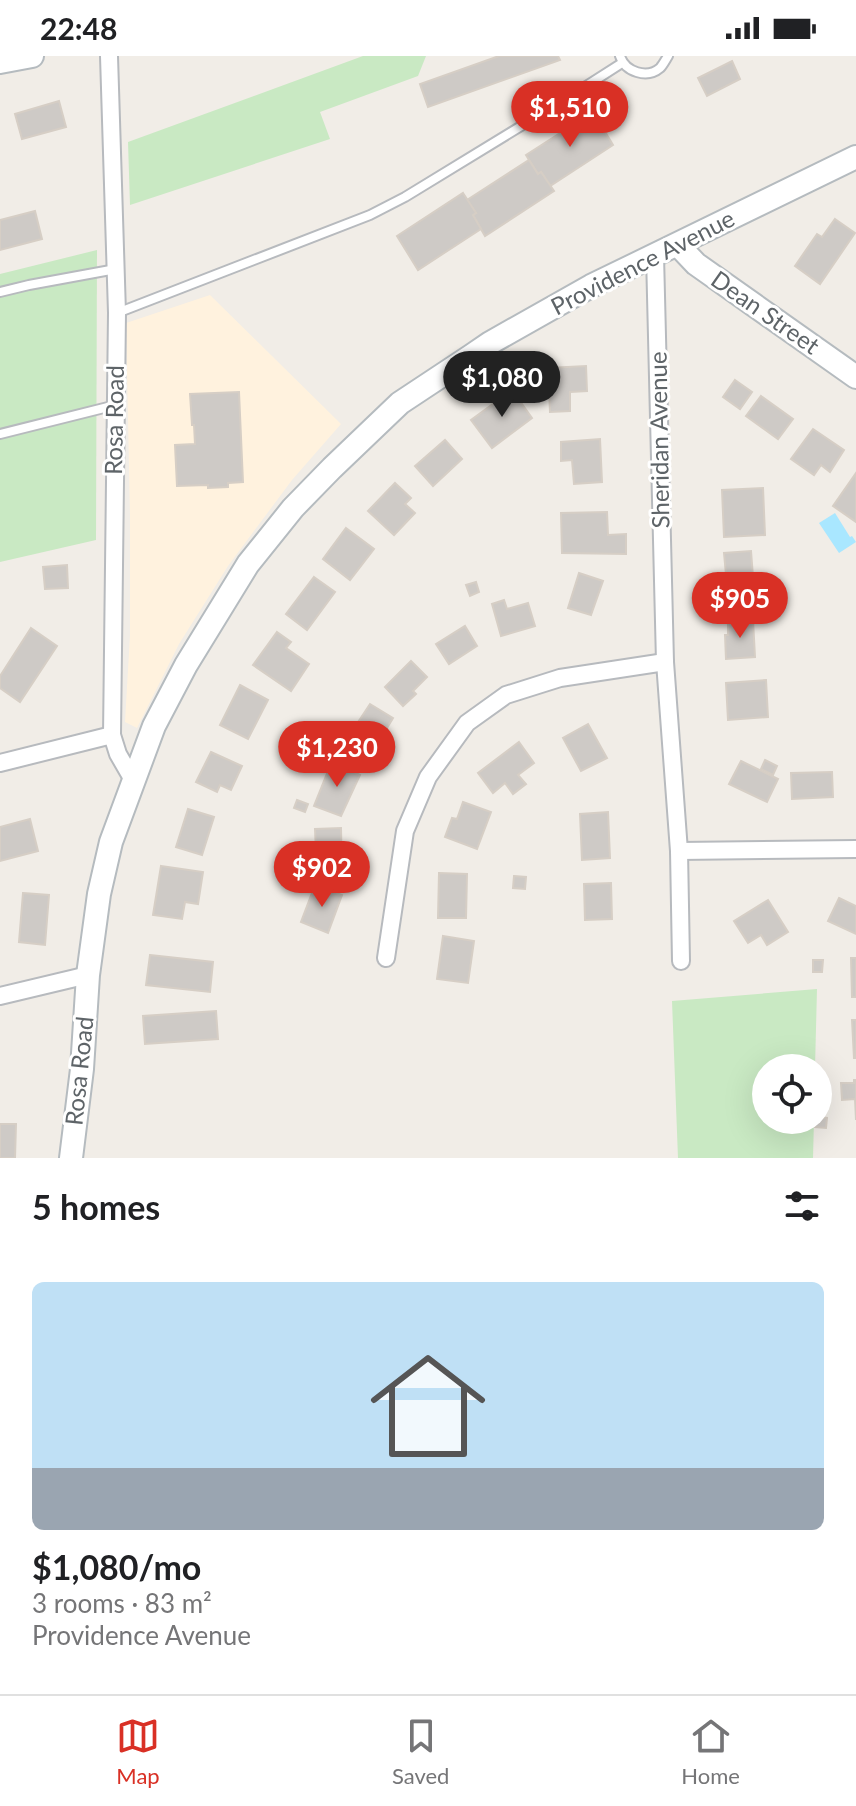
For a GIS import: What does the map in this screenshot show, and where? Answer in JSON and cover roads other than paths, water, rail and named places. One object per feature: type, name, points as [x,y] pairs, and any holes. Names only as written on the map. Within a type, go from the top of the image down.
[{"type":"street","points":[[0,62],[32,56]]},
{"type":"street","name":"Rosa Road","points":[[109,56],[117,313],[112,735],[118,754],[133,780]]},
{"type":"street","name":"Providence Avenue","points":[[111,842],[154,726],[186,665],[248,564],[293,508],[400,403],[490,343],[591,286],[856,157]]},
{"type":"street","name":"Dean Street","points":[[678,245],[696,264],[856,377]]},
{"type":"street","name":"Sheridan Avenue","points":[[655,255],[665,662],[679,851],[681,961]]},
{"type":"street","points":[[386,958],[405,831],[428,777],[467,723],[506,695],[560,678],[665,662]]},
{"type":"street","points":[[0,763],[112,735]]},
{"type":"street","name":"Rosa Road","points":[[71,1158],[82,1069],[88,975],[99,894],[111,842]]},
{"type":"street","points":[[679,851],[856,849]]},
{"type":"street","points":[[0,996],[88,975]]},
{"type":"lane","points":[[117,313],[370,215],[405,197],[621,59],[631,71],[647,74],[659,69],[668,56]]},
{"type":"lane","points":[[0,292],[116,269]]},
{"type":"lane","points":[[0,434],[116,405]]},
{"type":"water","points":[[835,513],[856,542],[839,553],[819,523]]}]
